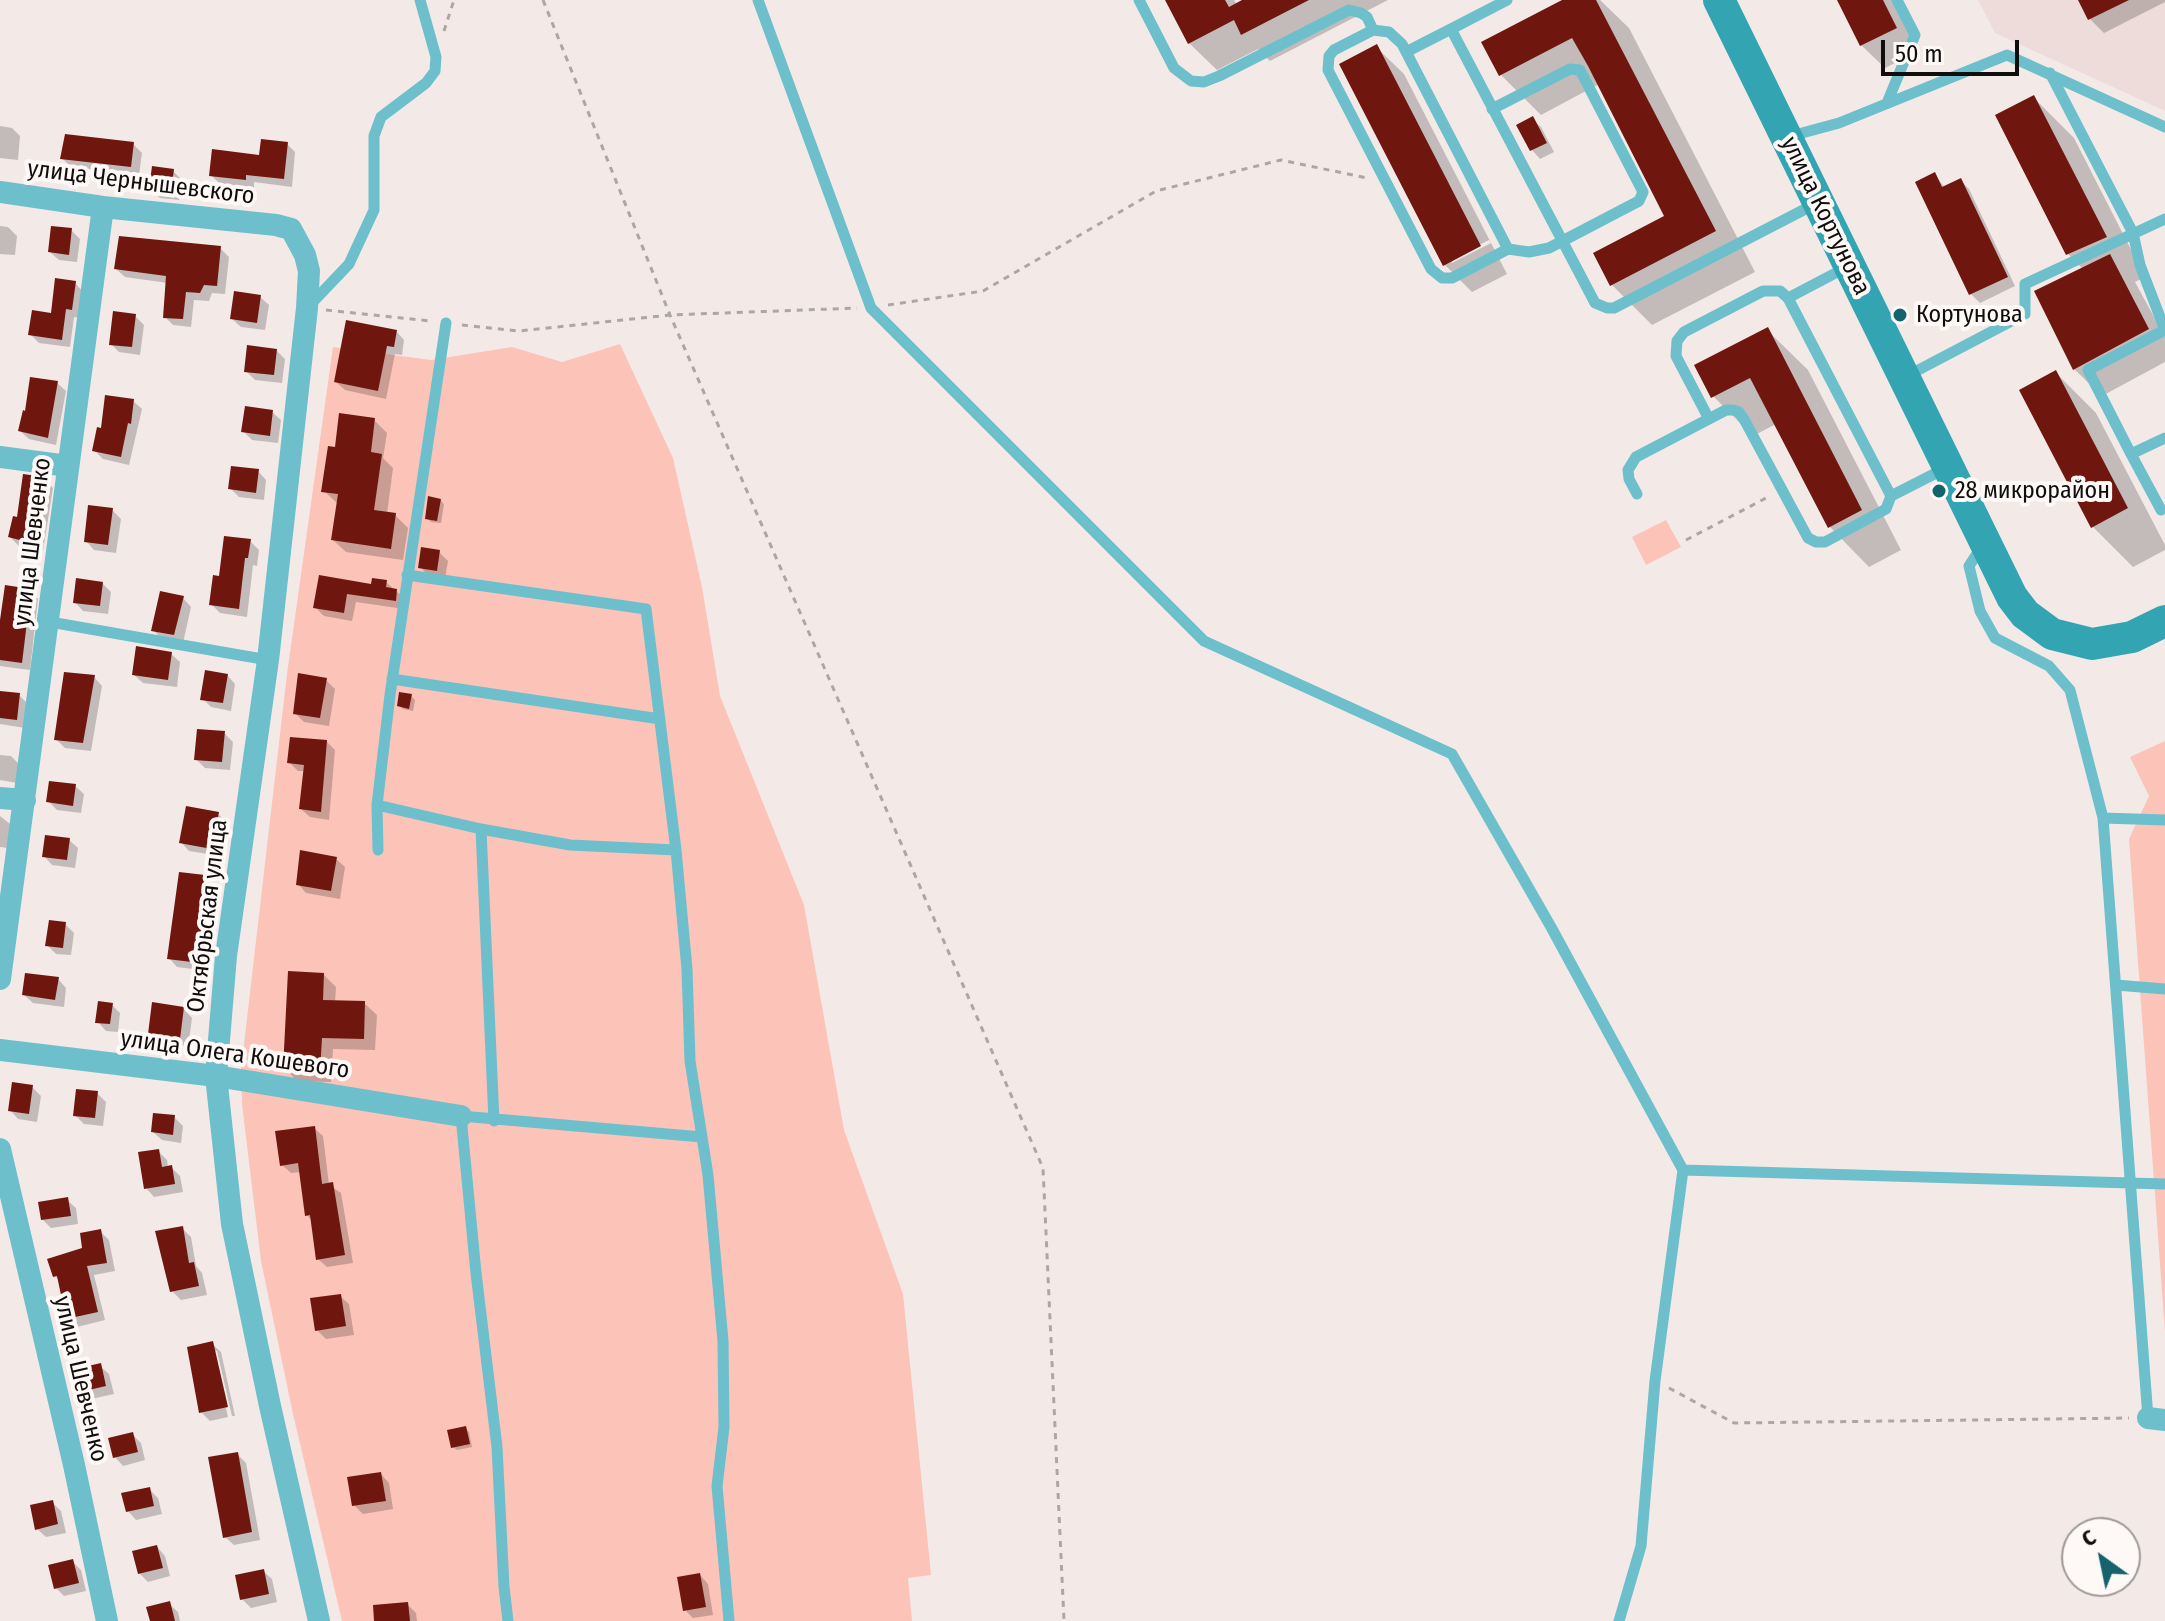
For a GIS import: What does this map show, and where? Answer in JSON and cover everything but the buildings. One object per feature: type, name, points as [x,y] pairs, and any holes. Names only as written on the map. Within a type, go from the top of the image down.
[{"type":"main road","name":"улица Кортунова","points":[[1719,0],[2012,597],[2025,614],[2052,634],[2092,644],[2132,637],[2165,621]]},
{"type":"street","name":"улица Чернышевского","points":[[0,192],[103,207],[276,225]]},
{"type":"street","name":"улица Шевченко","points":[[0,979],[103,207]]},
{"type":"street","name":"Октябрьская улица","points":[[276,225],[291,229],[305,255],[309,271],[307,308],[268,660],[226,956],[216,1076],[232,1224],[319,1621]]},
{"type":"street","points":[[0,457],[68,466]]},
{"type":"street","points":[[0,798],[25,800]]},
{"type":"street","name":"улица Олега Кошевого","points":[[0,1050],[216,1076],[461,1116]]},
{"type":"street","name":"улица Шевченко","points":[[0,1149],[107,1621]]},
{"type":"lane","points":[[307,308],[349,264],[374,210],[374,136],[381,117],[426,83],[435,71],[436,57],[420,0]]},
{"type":"lane","points":[[758,0],[871,308],[1204,641],[1452,754],[1551,927],[1683,1170],[1655,1381],[1641,1546],[1619,1621]]},
{"type":"lane","points":[[1139,0],[1174,68],[1191,81],[1204,82],[1219,76],[1349,10],[1361,13],[1373,30]]},
{"type":"lane","points":[[1406,52],[1507,0]]},
{"type":"lane","points":[[1887,103],[1915,35],[1897,0]]},
{"type":"lane","points":[[1451,29],[1589,296],[1600,306],[1614,308],[1818,202]]},
{"type":"lane","points":[[1492,109],[1570,69],[1580,70],[1642,186],[1642,197],[1561,242],[1537,251],[1508,249],[1452,278],[1442,278],[1431,269],[1328,70],[1329,56],[1334,50],[1373,30],[1395,36],[1508,249]]},
{"type":"lane","points":[[1786,137],[1839,123],[2007,55],[2165,127]]},
{"type":"lane","points":[[2050,73],[2133,233],[2140,265],[2165,330],[2088,370],[2161,510]]},
{"type":"lane","points":[[1904,378],[2025,314],[2025,284],[2165,219]]},
{"type":"lane","points":[[1788,298],[1849,266]]},
{"type":"lane","points":[[1709,419],[1676,356],[1677,341],[1684,332],[1763,291],[1780,291],[1788,298],[1891,496]]},
{"type":"lane","points":[[378,850],[377,805],[392,679],[446,323]]},
{"type":"lane","points":[[1637,494],[1628,470],[1636,457],[1726,410],[1739,412],[1803,532],[1816,542],[1825,542],[1886,509],[1891,496],[1948,467]]},
{"type":"lane","points":[[2131,454],[2165,438]]},
{"type":"lane","points":[[1984,542],[1969,566],[1980,611],[1995,638],[2049,666],[2070,690],[2103,818],[2131,1184],[2157,1419]]},
{"type":"lane","points":[[407,575],[646,609],[676,850],[687,969],[690,1061],[708,1175],[723,1341],[724,1427],[717,1486],[729,1621]]},
{"type":"lane","points":[[50,622],[268,660]]},
{"type":"lane","points":[[392,679],[660,719]]},
{"type":"lane","points":[[377,805],[570,845],[676,850]]},
{"type":"lane","points":[[2103,818],[2165,820]]},
{"type":"lane","points":[[481,829],[494,1121]]},
{"type":"lane","points":[[2116,985],[2165,989]]},
{"type":"lane","points":[[508,1621],[497,1447],[461,1116],[702,1137]]},
{"type":"lane","points":[[1683,1170],[2165,1184]]},
{"type":"path","points":[[543,0],[670,315],[1043,1168],[1064,1621]]},
{"type":"path","points":[[1686,540],[1782,490]]},
{"type":"path","points":[[1655,1381],[1734,1423],[2157,1419]]},
{"type":"shaded area","points":[[1978,0],[2165,0],[2165,111],[1995,33]]},
{"type":"shaded area","points":[[620,344],[673,458],[702,587],[720,696],[804,905],[844,1130],[903,1294],[931,1575],[908,1578],[912,1621],[342,1621],[293,1414],[261,1261],[242,1104],[241,1070],[287,674],[333,347],[431,360],[512,347],[562,362]]},
{"type":"shaded area","points":[[1666,520],[1681,547],[1646,565],[1632,537]]},
{"type":"shaded area","points":[[2165,741],[2165,1332],[2129,839],[2149,796],[2130,757]]},
{"type":"place","name":"Кортунова","points":[[1900,315]]},
{"type":"place","name":"28 микрорайон","points":[[1939,491]]}]
